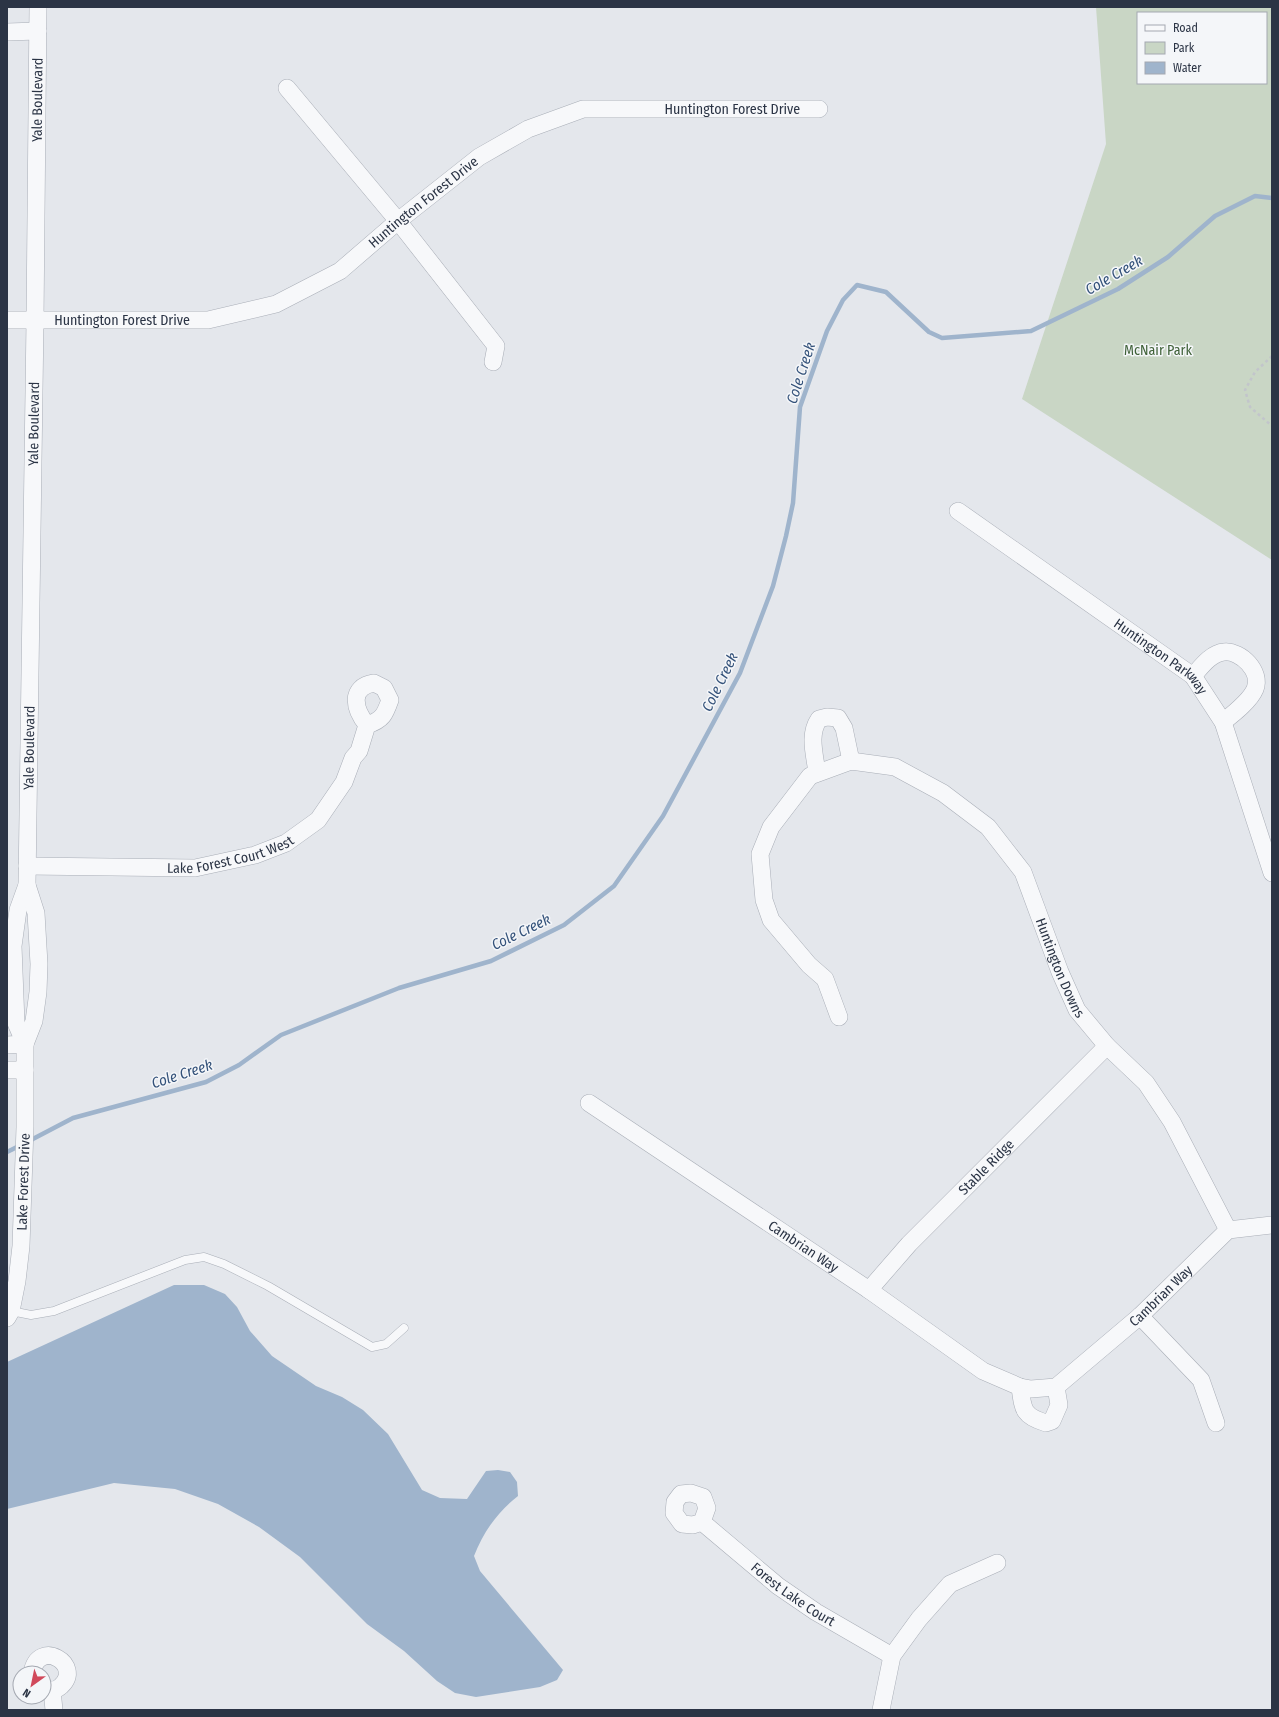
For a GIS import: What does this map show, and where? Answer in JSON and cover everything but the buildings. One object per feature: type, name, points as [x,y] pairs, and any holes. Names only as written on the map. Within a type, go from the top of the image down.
[{"type":"street","name":"Yale Boulevard","points":[[26,840],[36,321],[38,7]]},
{"type":"street","points":[[7,32],[38,31]]},
{"type":"street","points":[[287,88],[398,221],[496,346],[493,362]]},
{"type":"street","name":"Huntington Forest Drive","points":[[7,320],[208,320],[276,304],[340,271],[398,221],[479,157],[528,129],[583,109],[819,108]]},
{"type":"street","name":"Huntington Parkway","points":[[958,511],[1193,676],[1223,722],[1272,873]]},
{"type":"street","points":[[1193,676],[1213,656],[1225,652],[1240,656],[1251,666],[1256,676],[1255,689],[1243,704],[1223,722]]},
{"type":"street","points":[[817,773],[812,734],[814,726],[819,719],[827,717],[838,718],[844,728],[851,761]]},
{"type":"street","name":"Lake Forest Court West","points":[[27,866],[195,868],[255,855],[286,843],[318,820],[344,782],[353,758],[359,751],[367,725]]},
{"type":"street","name":"Huntington Downs","points":[[839,1017],[825,979],[809,965],[771,920],[764,900],[760,854],[771,827],[810,776],[851,761],[895,767],[943,793],[988,826],[1023,872],[1060,972],[1077,1010],[1107,1046],[1146,1083],[1172,1122],[1228,1230]]},
{"type":"street","name":"Lake Forest Drive","points":[[9,1314],[20,1253],[23,1207],[25,1044],[34,1021],[39,964],[36,913],[27,885],[26,840]]},
{"type":"street","name":"Lake Forest Drive","points":[[25,1044],[16,1022],[13,946],[18,910],[27,885]]},
{"type":"street","points":[[7,1045],[25,1044]]},
{"type":"street","name":"Stable Ridge","points":[[869,1290],[910,1244],[1107,1046]]},
{"type":"street","points":[[7,1070],[25,1070]]},
{"type":"street","name":"Cambrian Way","points":[[589,1102],[869,1290],[983,1371],[1020,1387],[1031,1389],[1056,1387],[1140,1316],[1228,1230]]},
{"type":"street","points":[[1228,1230],[1272,1225]]},
{"type":"street","points":[[1140,1316],[1201,1380],[1216,1423]]},
{"type":"street","points":[[1020,1387],[1022,1406],[1030,1417],[1046,1423],[1052,1421],[1059,1405],[1056,1387]]},
{"type":"street","name":"Forest Lake Court","points":[[702,1522],[778,1586],[816,1612],[892,1656]]},
{"type":"street","points":[[881,1710],[892,1656],[918,1619],[950,1584],[997,1563]]},
{"type":"street","points":[[35,1665],[36,1662],[46,1656],[58,1658],[63,1661],[66,1666],[67,1678],[60,1687],[52,1689]]},
{"type":"lane","points":[[9,1314],[31,1315],[54,1311],[185,1260],[204,1257],[224,1264],[268,1286],[372,1347],[386,1344],[404,1328]]},
{"type":"path","points":[[1272,356],[1255,372],[1245,390],[1250,407],[1272,426]]},
{"type":"green space","name":"McNair Park","points":[[1096,7],[1272,7],[1272,560],[1022,399],[1106,144]]},
{"type":"water","points":[[174,1285],[204,1285],[225,1294],[237,1307],[250,1331],[272,1356],[316,1386],[342,1397],[363,1410],[388,1434],[422,1490],[440,1498],[467,1499],[486,1471],[498,1470],[510,1472],[517,1482],[518,1496],[497,1516],[486,1531],[474,1556],[480,1571],[563,1670],[557,1680],[540,1687],[476,1697],[455,1693],[437,1681],[404,1651],[367,1624],[300,1557],[259,1527],[218,1504],[175,1489],[114,1483],[7,1509],[7,1362]]},
{"type":"waterway","name":"Cole Creek","points":[[29,1141],[73,1118],[206,1082],[239,1065],[281,1035],[399,988],[491,961],[564,925],[614,886],[663,816],[740,673],[773,586],[786,536],[793,503],[800,407],[827,331],[843,300],[857,285],[886,292],[929,332],[942,338],[1031,331],[1118,289],[1168,257],[1215,216],[1255,196],[1272,198]]},
{"type":"waterway","name":"Cole Creek","points":[[7,1152],[21,1145]]}]
